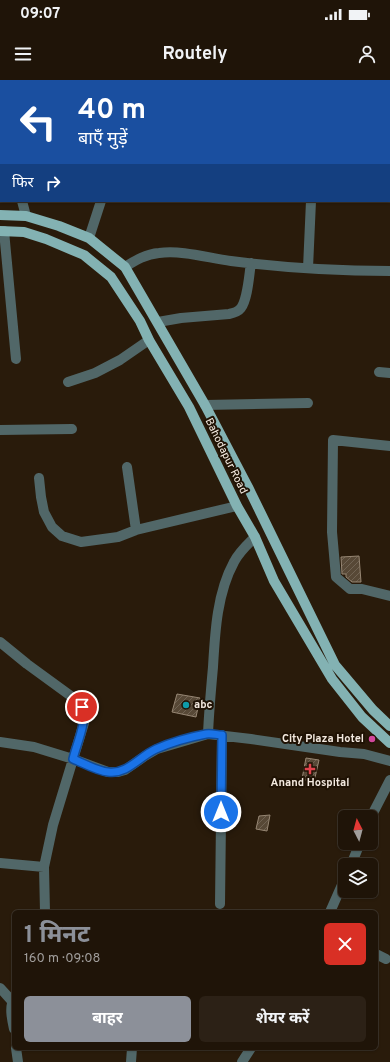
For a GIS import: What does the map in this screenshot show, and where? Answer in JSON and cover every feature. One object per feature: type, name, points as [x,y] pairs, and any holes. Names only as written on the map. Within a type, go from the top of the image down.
[{"type":"main road","points":[[0,215],[26,216],[59,226],[89,238],[125,267],[206,405],[336,665],[373,710],[390,726]]},
{"type":"main road","name":"Bahodapur Road","points":[[2,231],[24,232],[46,239],[84,255],[111,277],[140,321],[149,340],[189,407],[237,506],[255,537],[274,581],[332,679],[362,717],[390,743]]},
{"type":"street","points":[[22,202],[26,216]]},
{"type":"street","points":[[89,238],[101,202]]},
{"type":"street","points":[[308,268],[311,202]]},
{"type":"street","points":[[2,231],[16,359]]},
{"type":"street","points":[[125,267],[142,257],[159,252],[180,253],[251,263],[308,268],[390,271]]},
{"type":"street","points":[[158,322],[168,319],[229,314],[236,312],[241,308],[245,297],[251,263]]},
{"type":"street","points":[[68,382],[95,373],[120,360],[149,340]]},
{"type":"street","points":[[379,372],[390,373]]},
{"type":"street","points":[[206,405],[308,403]]},
{"type":"street","points":[[0,430],[72,429]]},
{"type":"street","points":[[390,446],[334,440],[332,532],[336,577],[350,589],[362,589],[390,596]]},
{"type":"street","points":[[127,467],[136,530]]},
{"type":"street","points":[[39,478],[44,512],[52,526],[62,536],[81,542],[118,537],[136,530],[237,506]]},
{"type":"street","points":[[208,734],[215,631],[221,598],[233,563],[240,552],[255,537]]},
{"type":"street","points":[[0,642],[75,699],[82,707],[84,714],[84,723],[53,826],[44,867],[45,910]]},
{"type":"street","points":[[0,742],[34,747],[108,772],[125,770],[144,756],[157,749],[208,734],[364,754],[390,761]]},
{"type":"street","points":[[220,904],[222,735]]},
{"type":"street","points":[[374,810],[390,780]]},
{"type":"street","points":[[0,863],[44,867]]},
{"type":"street","points":[[331,910],[338,894]]},
{"type":"street","points":[[378,955],[386,959]]},
{"type":"street","points":[[0,988],[12,999]]},
{"type":"street","points":[[16,1050],[18,1062]]},
{"type":"street","points":[[131,1062],[132,1050]]},
{"type":"street","points":[[242,1062],[250,1050]]},
{"type":"building","points":[[359,556],[361,582],[352,582],[346,577],[346,574],[342,574],[341,557]]},
{"type":"building","name":"abc","points":[[177,694],[200,698],[196,717],[172,712]]},
{"type":"building","points":[[306,758],[319,760],[314,782],[302,779]]},
{"type":"building","points":[[270,815],[267,831],[256,829],[259,816]]},
{"type":"place","name":"abc","points":[[186,705]]},
{"type":"place","name":"City Plaza Hotel","points":[[372,739]]},
{"type":"place","name":"Anand Hospital","points":[[310,769]]},
{"type":"route","points":[[82,707],[84,723],[73,759],[108,772],[125,770],[144,756],[157,749],[176,742],[208,734],[222,735],[221,812]]}]
